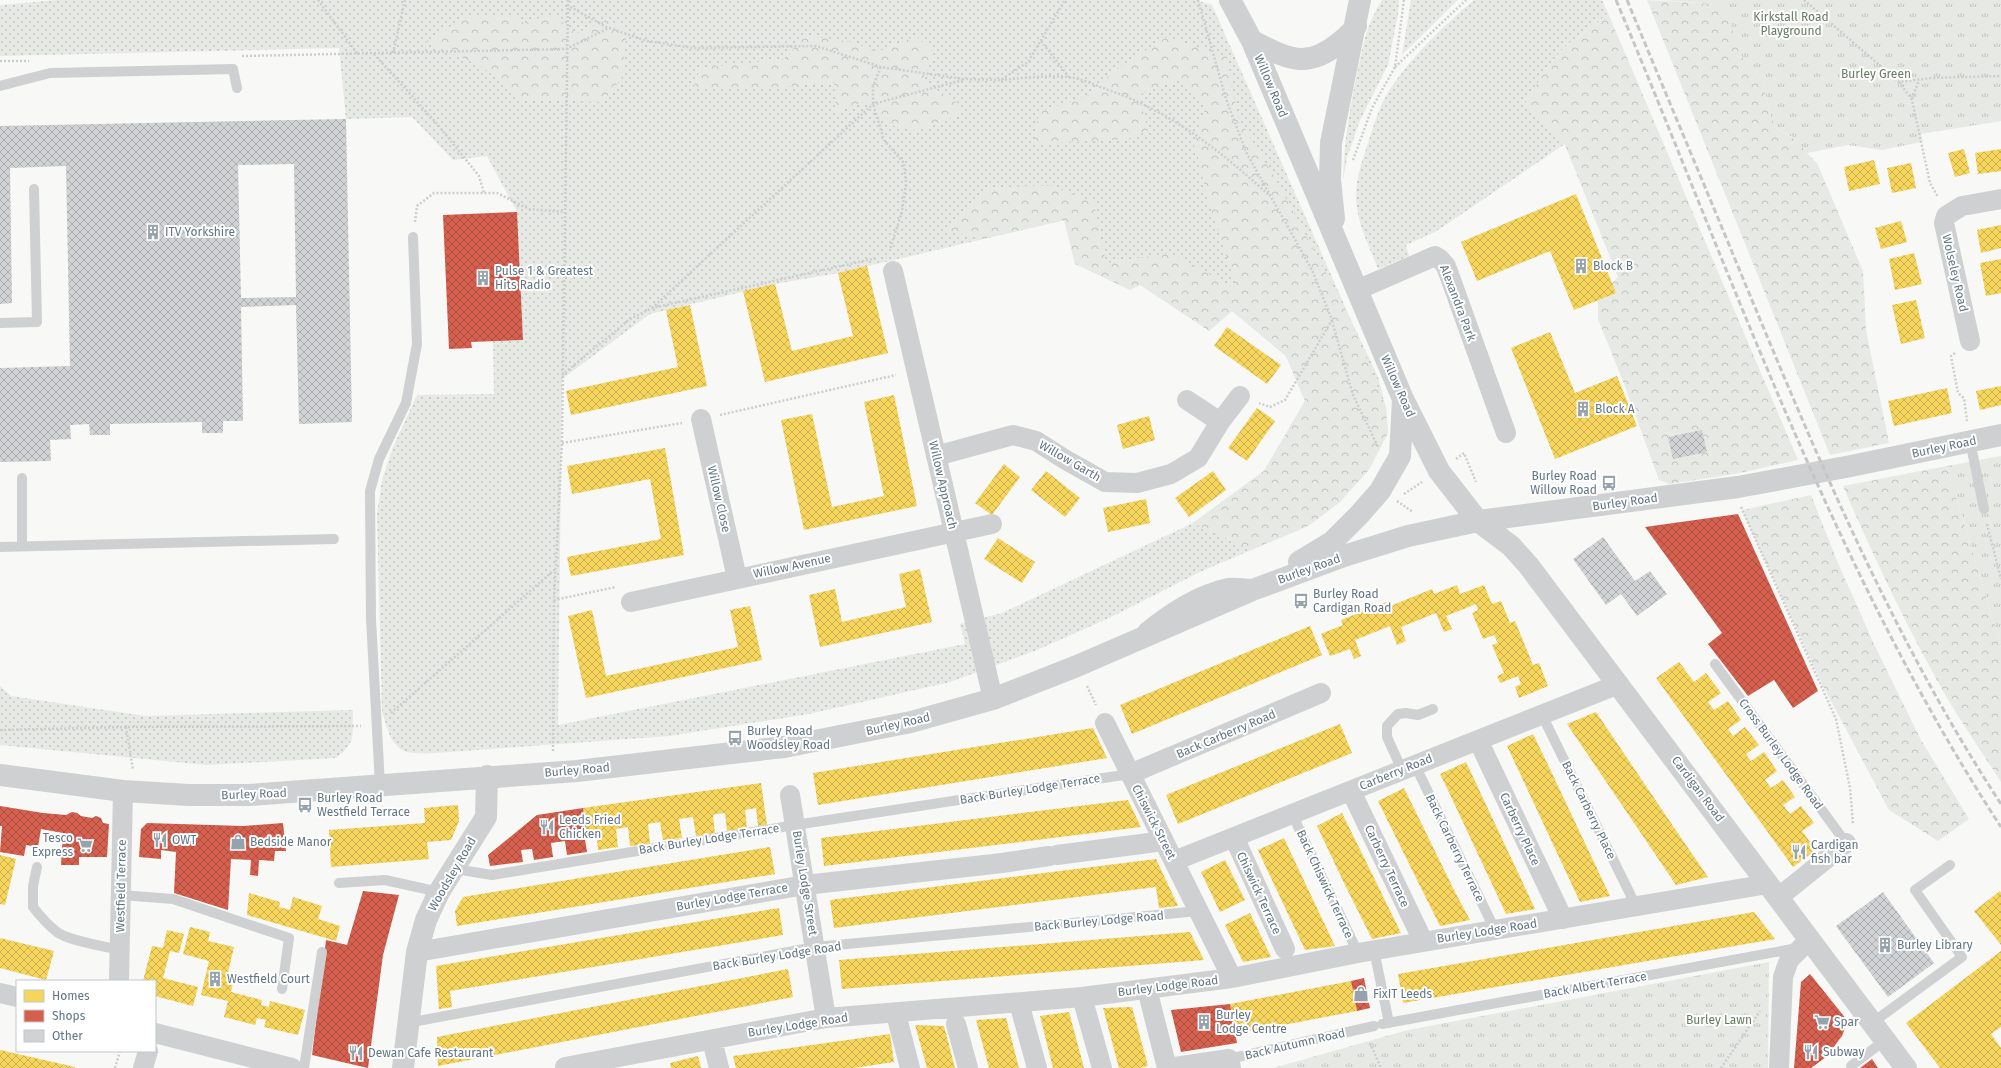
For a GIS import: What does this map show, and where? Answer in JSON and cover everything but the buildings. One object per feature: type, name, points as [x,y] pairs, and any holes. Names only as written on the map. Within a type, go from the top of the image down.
[{"type":"street","name":"Willow Road","points":[[1230,0],[1252,41],[1403,399],[1439,472],[1478,521]]},
{"type":"street","name":"Willow Road","points":[[1337,240],[1330,179],[1331,143],[1360,0]]},
{"type":"street","points":[[1252,41],[1287,58],[1306,60],[1327,54],[1353,31],[1371,0]]},
{"type":"street","name":"Wolseley Road","points":[[1970,341],[1945,227],[1946,216],[1962,206],[2001,199]]},
{"type":"street","name":"Alexandra Park","points":[[1357,290],[1434,256],[1440,259],[1446,266],[1506,433]]},
{"type":"street","name":"Willow Approach","points":[[887,261],[916,370],[993,699]]},
{"type":"street","name":"Willow Garth","points":[[936,456],[1013,435],[1036,441],[1105,482],[1137,483],[1171,474],[1198,458],[1220,422],[1240,396]]},
{"type":"street","points":[[1255,589],[1332,542],[1380,491],[1400,456],[1403,399]]},
{"type":"street","points":[[1187,400],[1220,422]]},
{"type":"street","name":"Willow Close","points":[[701,419],[737,578]]},
{"type":"street","name":"Burley Road","points":[[0,775],[129,791],[190,795],[249,795],[553,772],[784,747],[911,722],[993,699],[1077,666],[1255,589],[1344,556],[1394,540],[1478,521],[1732,487],[1851,466],[2001,435]]},
{"type":"street","name":"Cardigan Road","points":[[1478,521],[1510,546],[1529,566],[1774,890],[1806,943],[1906,1068]]},
{"type":"street","points":[[954,531],[992,524]]},
{"type":"street","name":"Willow Avenue","points":[[631,602],[954,531]]},
{"type":"street","name":"Carberry Road","points":[[1174,861],[1619,684]]},
{"type":"street","name":"Back Carberry Road","points":[[1130,774],[1321,693]]},
{"type":"street","name":"Chiswick Street","points":[[1105,723],[1232,978]]},
{"type":"street","name":"Carberry Place","points":[[1478,740],[1563,919]]},
{"type":"street","name":"Woodsley Road","points":[[403,1068],[407,1023],[417,952],[426,920],[439,892],[455,869],[486,817],[487,776]]},
{"type":"street","name":"Carberry Terrace","points":[[1351,790],[1423,941]]},
{"type":"street","name":"Westfield Terrace","points":[[119,980],[121,895],[129,791]]},
{"type":"street","name":"Burley Lodge Street","points":[[790,795],[826,1018]]},
{"type":"street","name":"Chiswick Terrace","points":[[1234,838],[1285,949]]},
{"type":"street","name":"Burley Lodge Terrace","points":[[417,952],[805,885],[1002,863],[1164,841]]},
{"type":"street","points":[[1774,890],[1846,844]]},
{"type":"street","name":"Burley Lodge Road","points":[[565,1067],[590,1066],[653,1059],[712,1040],[826,1018],[896,1014],[1082,997],[1232,978],[1366,951],[1636,906],[1774,890]]},
{"type":"street","points":[[1779,1068],[1783,977],[1789,960],[1806,943]]},
{"type":"street","points":[[1147,989],[1168,1068]]},
{"type":"street","points":[[0,993],[16,997]]},
{"type":"street","points":[[1082,997],[1102,1068]]},
{"type":"street","points":[[1019,1003],[1037,1068]]},
{"type":"street","points":[[896,1014],[910,1068]]},
{"type":"street","points":[[956,1024],[968,1068]]},
{"type":"street","points":[[156,1033],[292,1068]]},
{"type":"street","points":[[712,1040],[719,1068]]},
{"type":"street","points":[[143,1068],[148,1052]]},
{"type":"street","name":"Back Autumn Road","points":[[1168,1068],[1230,1064]]},
{"type":"lane","points":[[0,86],[50,72],[233,69],[237,88]]},
{"type":"lane","points":[[0,323],[37,322],[34,189]]},
{"type":"lane","points":[[380,785],[371,619],[370,491],[379,459],[406,402],[417,344],[413,237]]},
{"type":"lane","points":[[1970,441],[1984,509]]},
{"type":"lane","points":[[22,478],[22,546]]},
{"type":"lane","points":[[0,547],[334,539]]},
{"type":"lane","name":"Cross Burley Lodge Road","points":[[1715,664],[1846,844]]},
{"type":"lane","name":"Back Carberry Terrace","points":[[1433,709],[1418,715],[1406,713],[1398,714],[1387,726],[1387,737],[1409,768],[1495,930]]},
{"type":"lane","name":"Back Carberry Place","points":[[1542,714],[1636,906]]},
{"type":"lane","name":"Back Burley Lodge Terrace","points":[[455,869],[492,875],[795,825],[1130,774]]},
{"type":"lane","name":"Back Chiswick Terrace","points":[[1292,814],[1366,951],[1382,1024]]},
{"type":"lane","points":[[1853,1068],[1851,1066],[1878,1032],[1962,957],[1915,890],[1950,865]]},
{"type":"lane","points":[[37,867],[33,886],[33,907],[45,921],[58,933],[120,950]]},
{"type":"lane","points":[[339,883],[385,880],[439,892]]},
{"type":"lane","points":[[121,895],[173,899],[289,938],[282,989]]},
{"type":"lane","name":"Back Burley Lodge Road","points":[[407,1023],[815,947],[1199,911]]},
{"type":"lane","name":"Back Albert Terrace","points":[[1382,1024],[1806,943]]},
{"type":"lane","points":[[304,1068],[322,952]]},
{"type":"lane","name":"Back Autumn Road","points":[[1230,1064],[1364,1027],[1382,1024]]},
{"type":"path","points":[[318,0],[357,54]]},
{"type":"path","points":[[393,53],[405,0]]},
{"type":"path","points":[[553,772],[554,569],[562,443],[566,49],[568,0]]},
{"type":"path","points":[[1001,80],[1028,62],[1065,0]]},
{"type":"path","points":[[1198,0],[1226,99],[1246,152],[1312,270],[1332,320],[1353,395],[1390,473]]},
{"type":"path","points":[[1395,67],[1404,0]]},
{"type":"path","points":[[1352,165],[1372,108],[1395,67],[1466,0]]},
{"type":"path","points":[[1804,0],[1899,82],[1912,100],[1930,183],[1946,216]]},
{"type":"path","points":[[568,5],[609,28],[646,41],[693,48],[816,46],[880,67],[964,79],[1001,80],[1036,77],[1069,77],[1128,96],[1170,118],[1228,158],[1272,198]]},
{"type":"path","points":[[251,56],[566,49],[609,28]]},
{"type":"path","points":[[1041,41],[1069,77]]},
{"type":"path","points":[[374,54],[438,125],[479,176],[484,194]]},
{"type":"path","points":[[562,375],[630,319],[652,308],[887,261],[902,211],[906,184],[904,163],[884,140],[873,104],[873,86],[880,67]]},
{"type":"path","points":[[1899,82],[1920,79],[2001,76]]},
{"type":"path","points":[[652,308],[873,104],[964,79]]},
{"type":"path","points":[[1912,100],[1920,79]]},
{"type":"path","points":[[413,237],[416,206],[434,193],[497,193],[529,209],[564,212]]},
{"type":"path","points":[[1240,396],[1270,407],[1285,400],[1332,320]]},
{"type":"path","points":[[1970,341],[1951,356],[1958,394],[1964,398],[1970,441]]},
{"type":"path","points":[[562,443],[701,419],[916,370]]},
{"type":"path","points":[[1464,453],[1479,487]]},
{"type":"path","points":[[1396,500],[1420,484]]},
{"type":"path","points":[[1732,487],[1836,719],[1850,788],[1853,826],[1846,844]]},
{"type":"path","points":[[1984,509],[1988,533],[2001,579]]},
{"type":"path","points":[[0,730],[126,727],[376,726],[554,569]]},
{"type":"path","points":[[554,600],[625,585],[631,602]]},
{"type":"path","points":[[1077,666],[1105,723]]},
{"type":"path","points":[[126,727],[129,791]]},
{"type":"path","points":[[1721,1068],[1761,1010]]},
{"type":"path","points":[[1364,1027],[1381,1068]]},
{"type":"path","points":[[115,1068],[120,1052]]},
{"type":"green space","points":[[57,0],[1196,0],[1212,5],[1351,320],[1378,377],[1386,408],[1388,433],[1368,471],[1339,503],[1308,526],[1202,571],[1109,618],[1037,650],[950,682],[809,714],[669,736],[436,753],[407,752],[401,750],[393,741],[387,729],[382,711],[377,514],[382,480],[393,447],[417,395],[494,394],[493,341],[523,340],[517,212],[487,156],[453,160],[412,117],[346,119],[339,48],[0,56],[0,5]],"holes":[[[1070,219],[1096,262],[1125,267],[1209,331],[1232,311],[1286,356],[1305,401],[1264,471],[1193,523],[1002,613],[960,624],[965,644],[558,725],[562,379],[650,314],[775,284],[838,273]]]},
{"type":"green space","points":[[1382,0],[1399,0],[1398,14],[1388,65],[1360,120],[1347,158],[1343,180],[1348,124],[1360,60],[1370,24]]},
{"type":"green space","points":[[1411,0],[1458,0],[1402,55]]},
{"type":"green space","points":[[1474,0],[1602,0],[1608,13],[1562,50],[1547,69],[1525,104],[1565,144],[1435,232],[1406,245],[1409,256],[1378,269],[1361,226],[1356,199],[1359,172],[1376,119],[1387,94],[1395,81],[1438,32]]},
{"type":"green space","points":[[1647,0],[1716,4],[1728,13],[1740,54],[1764,84],[1769,111],[1776,128],[1798,141],[1817,163],[1863,271],[1866,330],[1889,443],[1830,455]]},
{"type":"green space","name":"Burley Green","points":[[1660,0],[2001,0],[2001,121],[1921,134],[1922,142],[1881,150],[1848,145],[1807,153],[1794,138],[1776,128],[1769,111],[1764,84],[1740,54],[1727,13],[1716,4]]},
{"type":"green space","points":[[1608,13],[1798,460],[1735,474],[1669,484],[1659,480],[1624,384],[1598,319],[1598,298],[1618,277],[1565,145],[1525,104],[1547,69],[1562,50]]},
{"type":"green space","points":[[513,15],[525,24],[542,17],[552,16],[557,18],[576,33],[607,20],[627,28],[622,78],[602,102],[522,99],[481,66],[425,42],[468,16]]},
{"type":"green space","points":[[803,35],[852,42],[877,52],[916,36],[934,52],[922,81],[955,101],[962,114],[916,131],[894,126],[866,101],[836,112],[834,82],[775,88],[694,87],[700,68],[786,59]]},
{"type":"green space","points":[[1167,37],[1227,57],[1238,117],[1279,185],[1351,320],[1386,408],[1388,433],[1368,471],[1333,507],[1308,526],[1250,550],[1193,523],[1264,471],[1305,401],[1286,356],[1232,311],[1209,331],[1140,285],[1130,290],[1075,264],[1064,220],[982,239],[946,231],[989,188],[1049,185],[1094,202],[1106,263],[1170,253],[1237,289],[1209,203],[1194,145],[1206,105],[1181,79],[1139,95],[1148,131],[1128,139],[1034,144],[1039,112],[1089,95],[1113,71]]},
{"type":"green space","points":[[2001,456],[2001,647],[1947,466]]},
{"type":"green space","points":[[1947,466],[2001,647],[2001,782],[1953,708],[1919,646],[1892,593],[1843,486]]},
{"type":"green space","points":[[1811,495],[1838,563],[1874,644],[1921,740],[1969,819],[1938,841],[1889,810],[1824,688],[1742,510]]},
{"type":"green space","points":[[0,686],[11,696],[145,716],[353,710],[353,732],[347,748],[336,758],[207,765],[0,745]]},
{"type":"green space","name":"Burley Lawn","points":[[1769,962],[1768,1068],[1273,1068],[1408,1030]]},
{"type":"railway","points":[[1616,0],[1790,422],[1837,527],[1887,629],[1941,729],[2001,827]]},
{"type":"railway","points":[[1627,0],[1770,344],[1828,479],[1859,546],[1891,612],[1926,677],[1962,741],[2001,804]]},
{"type":"place","name":"ITV Yorkshire","points":[[153,232]]},
{"type":"place","name":"Block B","points":[[1581,266]]},
{"type":"place","name":"Pulse 1 & Greatest Hits Radio","points":[[483,278]]},
{"type":"place","name":"Block A","points":[[1583,409]]},
{"type":"place","name":"Burley Road Willow Road","points":[[1609,483]]},
{"type":"place","name":"Burley Road Cardigan Road","points":[[1301,601]]},
{"type":"place","name":"Burley Road Woodsley Road","points":[[735,738]]},
{"type":"place","name":"Burley Road Westfield Terrace","points":[[305,805]]},
{"type":"place","name":"Leeds Fried Chicken","points":[[547,827]]},
{"type":"place","name":"OWT","points":[[160,840]]},
{"type":"place","name":"Bedside Manor","points":[[238,842]]},
{"type":"place","name":"Tesco Express","points":[[85,845]]},
{"type":"place","name":"Cardigan fish bar","points":[[1799,852]]},
{"type":"place","name":"Burley Library","points":[[1885,945]]},
{"type":"place","name":"Westfield Court","points":[[215,979]]},
{"type":"place","name":"FixIT Leeds","points":[[1361,994]]},
{"type":"place","name":"Burley Lodge Centre","points":[[1204,1022]]},
{"type":"place","name":"Spar","points":[[1822,1022]]},
{"type":"place","name":"Subway","points":[[1811,1052]]},
{"type":"place","name":"Dewan Cafe Restaurant","points":[[356,1053]]},
{"type":"park label","name":"Kirkstall Road Playground","points":[[1791,24]]}]
